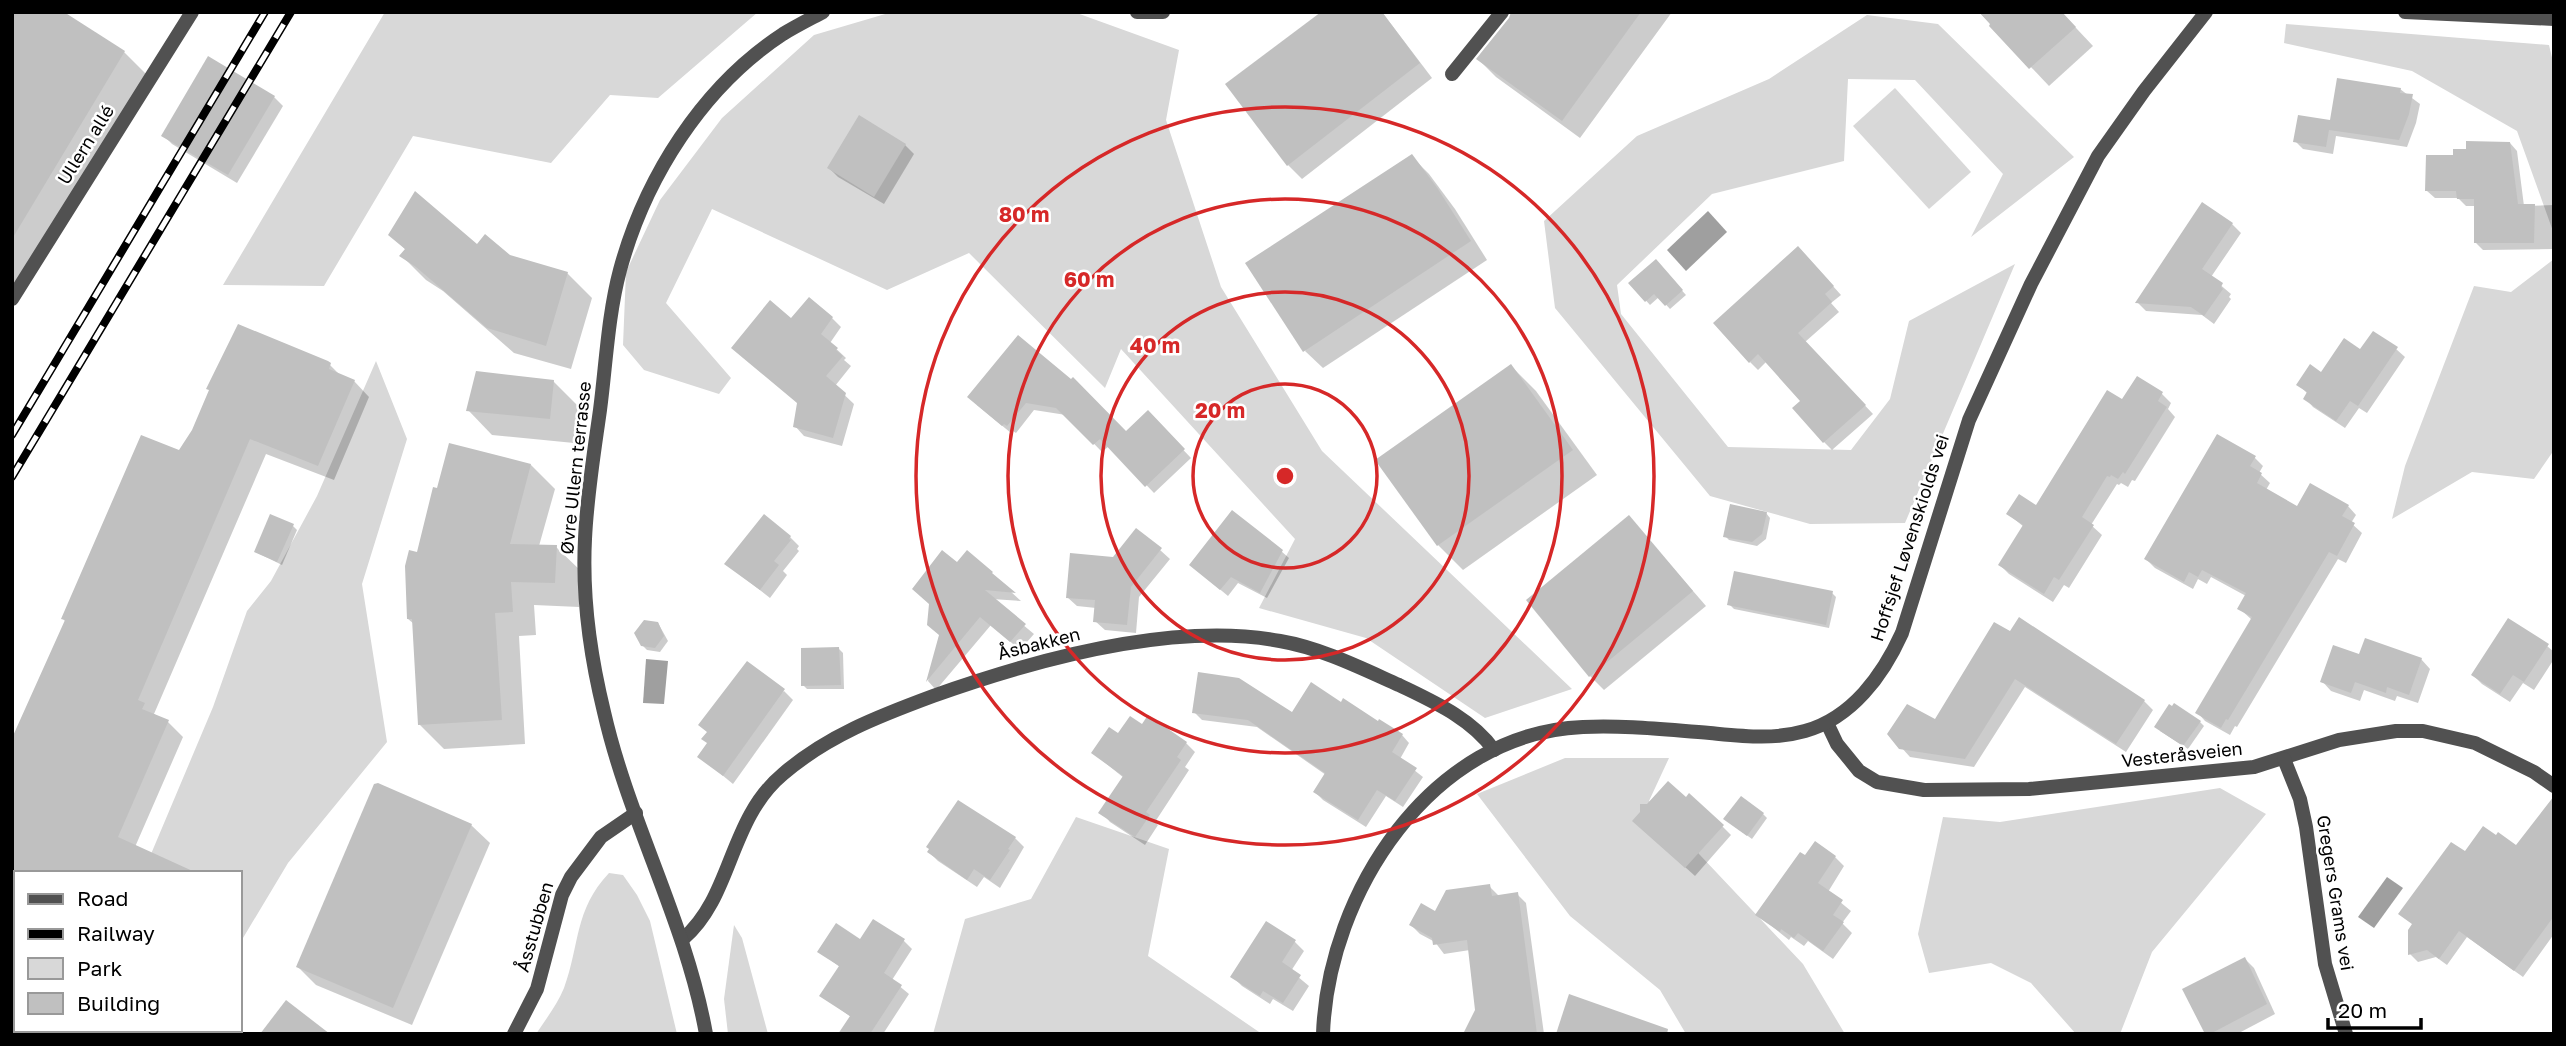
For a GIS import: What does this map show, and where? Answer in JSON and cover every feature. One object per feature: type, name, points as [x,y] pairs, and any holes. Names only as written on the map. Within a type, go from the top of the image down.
[{"type":"street","name":"Ullern allé","points":[[12,299],[192,12]]},
{"type":"street","name":"Øvre Ullern terrasse","points":[[706,1034],[698,992],[683,939],[636,813],[604,716],[591,652],[585,578],[589,489],[619,273],[645,199],[678,142],[724,85],[783,34],[823,12]]},
{"type":"street","points":[[1137,12],[1163,12]]},
{"type":"street","points":[[1452,74],[1502,12]]},
{"type":"street","name":"Hoffsjef Løvenskiolds vei","points":[[1324,1034],[1336,950],[1349,913],[1367,877],[1391,841],[1419,805],[1447,779],[1494,750],[1559,728],[1638,728],[1786,736],[1827,723],[1867,690],[1890,659],[1902,632],[1969,420],[2031,284],[2098,156],[2144,91],[2206,12]]},
{"type":"street","points":[[2405,12],[2554,19]]},
{"type":"street","name":"Åsbakken","points":[[683,939],[700,922],[709,908],[734,844],[761,797],[780,776],[802,758],[852,729],[912,704],[969,683],[1065,655],[1138,643],[1210,636],[1282,641],[1357,666],[1428,699],[1472,727],[1494,750]]},
{"type":"street","name":"Vesteråsveien","points":[[1827,723],[1837,744],[1860,771],[1877,782],[1924,790],[2029,789],[2254,767],[2349,738],[2396,731],[2423,731],[2450,736],[2493,751],[2535,772],[2554,786]]},
{"type":"street","name":"Gregers Grams vei","points":[[2284,759],[2300,799],[2325,964],[2346,1034]]},
{"type":"street","name":"Åsstubben","points":[[514,1034],[537,989],[562,895],[571,877],[601,837],[636,813]]},
{"type":"green space","points":[[385,12],[758,12],[658,98],[610,95],[551,163],[413,136],[324,286],[223,285]]},
{"type":"green space","points":[[892,12],[1074,12],[1179,50],[1166,120],[1221,287],[1322,451],[1572,689],[1485,718],[1366,638],[1259,608],[1295,539],[1121,349],[1105,388],[969,253],[887,290],[712,209],[666,303],[731,378],[719,394],[644,370],[623,345],[626,272],[660,200],[722,118],[814,35]]},
{"type":"green space","points":[[1867,15],[1938,24],[2074,157],[1971,237],[2003,174],[1915,80],[1848,79],[1844,161],[1712,194],[1617,285],[1621,314],[1728,447],[1851,450],[1890,399],[1909,321],[2015,264],[1905,523],[1810,524],[1710,496],[1555,308],[1544,221],[1637,136],[1769,79]]},
{"type":"green space","points":[[2286,24],[2549,45],[2554,66],[2554,234],[2517,131],[2412,71],[2284,43]]},
{"type":"green space","points":[[1895,88],[1971,172],[1929,209],[1853,126]]},
{"type":"green space","points":[[2554,259],[2554,450],[2534,479],[2472,472],[2392,519],[2405,466],[2474,286],[2511,292]]},
{"type":"green space","points":[[376,361],[407,439],[362,584],[387,742],[288,863],[242,940],[242,871],[144,871],[213,707],[247,611],[271,581],[317,496]]},
{"type":"green space","points":[[1565,758],[1669,758],[1649,801],[1803,964],[1845,1034],[1686,1034],[1660,990],[1570,916],[1477,794]]},
{"type":"green space","points":[[2220,788],[2266,814],[2152,952],[2120,1034],[2076,1034],[2031,983],[1991,963],[1929,973],[1918,934],[1943,817],[2000,822]]},
{"type":"green space","points":[[1076,817],[1169,849],[1148,956],[1262,1034],[933,1034],[965,919],[1031,899]]},
{"type":"green space","points":[[609,873],[623,875],[650,921],[677,1034],[536,1034],[564,988],[579,928],[589,901]]},
{"type":"green space","points":[[734,925],[742,938],[768,1034],[728,1034],[724,999]]},
{"type":"shaded area","points":[[1708,211],[1727,232],[1686,271],[1667,250]]},
{"type":"shaded area","points":[[646,659],[668,661],[664,704],[643,703]]},
{"type":"shaded area","points":[[2387,877],[2403,888],[2374,928],[2358,917]]},
{"type":"building","points":[[12,12],[64,12],[125,51],[12,239]]},
{"type":"building","points":[[1321,12],[1382,12],[1420,63],[1287,166],[1225,84]]},
{"type":"building","points":[[1511,12],[1641,12],[1562,121],[1476,59]]},
{"type":"building","points":[[1979,12],[2062,12],[2076,27],[2029,69]]},
{"type":"building","points":[[208,56],[275,96],[228,175],[161,136]]},
{"type":"building","points":[[2337,78],[2401,88],[2400,93],[2413,94],[2399,140],[2329,130],[2326,147],[2293,142],[2298,115],[2330,120]]},
{"type":"building","points":[[859,115],[906,144],[874,197],[827,168]]},
{"type":"building","points":[[2466,141],[2510,142],[2518,204],[2535,204],[2534,243],[2474,243],[2474,199],[2457,199],[2456,191],[2425,191],[2426,155],[2453,155],[2453,149],[2466,149]]},
{"type":"building","points":[[1412,154],[1471,241],[1303,352],[1245,263]]},
{"type":"building","points":[[415,191],[477,244],[485,234],[510,255],[568,272],[546,346],[487,328],[416,267],[399,256],[405,249],[388,235]]},
{"type":"building","points":[[2202,202],[2233,223],[2202,269],[2223,283],[2223,289],[2204,316],[2191,307],[2135,303]]},
{"type":"building","points":[[1798,246],[1834,286],[1825,294],[1832,302],[1798,333],[1866,405],[1823,443],[1792,408],[1800,401],[1758,354],[1749,363],[1713,323]]},
{"type":"building","points":[[1656,259],[1683,290],[1665,306],[1654,294],[1645,302],[1628,283]]},
{"type":"building","points":[[809,297],[833,317],[821,334],[838,348],[836,350],[843,356],[826,376],[846,393],[833,438],[793,427],[797,403],[731,348],[770,300],[791,318]]},
{"type":"building","points":[[238,324],[328,361],[331,363],[329,369],[355,380],[318,466],[250,439],[138,700],[145,703],[142,709],[169,720],[118,837],[193,871],[12,873],[12,738],[65,620],[61,619],[141,435],[179,450],[192,430],[209,390],[206,389]]},
{"type":"building","points":[[2373,331],[2398,347],[2358,406],[2350,401],[2336,421],[2303,399],[2307,392],[2296,385],[2310,364],[2321,372],[2344,338],[2360,349]]},
{"type":"building","points":[[1018,335],[1071,379],[1073,377],[1126,431],[1148,410],[1185,449],[1145,487],[1100,439],[1093,445],[1056,408],[1026,403],[1007,426],[1002,426],[967,397]]},
{"type":"building","points":[[1511,364],[1573,450],[1437,546],[1375,460]]},
{"type":"building","points":[[476,371],[554,380],[550,419],[466,411]]},
{"type":"building","points":[[2137,376],[2163,392],[2158,401],[2167,407],[2125,474],[2123,472],[2118,479],[2107,476],[2082,517],[2094,525],[2059,580],[2054,577],[2044,594],[1998,565],[2023,525],[2006,514],[2019,494],[2036,505],[2107,390],[2122,399]]},
{"type":"building","points":[[2217,434],[2256,456],[2250,466],[2262,473],[2257,483],[2297,506],[2310,483],[2349,505],[2342,516],[2355,523],[2337,556],[2329,552],[2221,728],[2195,713],[2252,617],[2237,609],[2246,593],[2202,570],[2198,577],[2189,572],[2184,582],[2144,559]]},
{"type":"building","points":[[449,443],[531,464],[510,544],[557,545],[555,583],[511,582],[513,612],[495,613],[502,720],[418,725],[412,619],[407,619],[405,566],[409,550],[417,552],[433,487],[437,488]]},
{"type":"building","points":[[1730,504],[1767,512],[1762,534],[1752,542],[1723,537]]},
{"type":"building","points":[[1232,510],[1283,550],[1260,593],[1231,577],[1220,590],[1189,565]]},
{"type":"building","points":[[270,514],[294,524],[277,562],[254,552]]},
{"type":"building","points":[[764,514],[791,536],[791,540],[774,561],[779,565],[760,590],[724,564]]},
{"type":"building","points":[[1629,515],[1693,591],[1589,677],[1526,600]]},
{"type":"building","points":[[1136,528],[1162,548],[1131,587],[1127,625],[1093,622],[1095,600],[1066,598],[1070,553],[1113,557]]},
{"type":"building","points":[[942,550],[957,562],[967,550],[993,572],[1016,593],[985,590],[1026,624],[1010,642],[980,617],[926,682],[939,635],[927,625],[929,604],[912,589]]},
{"type":"building","points":[[1734,571],[1833,591],[1826,625],[1727,605]]},
{"type":"building","points":[[2019,617],[2145,700],[2116,744],[2015,679],[1965,759],[1899,749],[1887,734],[1907,704],[1935,719],[1994,622],[2010,631]]},
{"type":"building","points":[[2508,618],[2549,644],[2524,682],[2513,675],[2500,694],[2471,675]]},
{"type":"building","points":[[644,620],[658,622],[664,636],[655,648],[641,646],[634,633]]},
{"type":"building","points":[[2365,638],[2422,658],[2409,695],[2387,687],[2386,693],[2355,682],[2351,693],[2320,682],[2333,645],[2359,654]]},
{"type":"building","points":[[839,647],[841,685],[801,686],[801,648]]},
{"type":"building","points":[[747,661],[785,689],[723,776],[697,757],[707,743],[701,739],[707,732],[698,725]]},
{"type":"building","points":[[1198,672],[1239,678],[1292,712],[1311,682],[1341,702],[1343,698],[1403,734],[1392,752],[1417,768],[1395,801],[1377,790],[1358,820],[1313,792],[1325,773],[1248,720],[1192,713]]},
{"type":"building","points":[[2174,703],[2201,721],[2183,746],[2154,727],[2169,704],[2172,706]]},
{"type":"building","points":[[1148,715],[1187,742],[1177,757],[1181,760],[1146,812],[1150,815],[1135,837],[1098,813],[1123,776],[1091,753],[1109,727],[1118,733],[1130,716],[1142,724]]},
{"type":"building","points":[[1668,781],[1686,797],[1689,793],[1724,825],[1685,868],[1632,821],[1640,812],[1640,804],[1647,804]]},
{"type":"building","points":[[378,783],[472,824],[393,1008],[296,967],[374,784]]},
{"type":"building","points":[[1741,796],[1764,813],[1747,836],[1723,819]]},
{"type":"building","points":[[2554,796],[2554,916],[2514,971],[2459,931],[2439,959],[2427,950],[2408,955],[2408,930],[2412,924],[2398,914],[2451,842],[2465,851],[2483,826],[2496,835],[2498,832],[2516,845]]},
{"type":"building","points":[[958,800],[1016,837],[990,880],[974,869],[967,880],[927,852],[929,849],[926,847]]},
{"type":"building","points":[[1815,841],[1836,856],[1818,883],[1843,900],[1833,915],[1844,922],[1823,951],[1798,933],[1794,938],[1755,915],[1800,852],[1805,855]]},
{"type":"building","points":[[1490,884],[1492,896],[1518,892],[1537,1034],[1463,1034],[1475,1010],[1467,940],[1433,945],[1432,938],[1409,925],[1421,903],[1435,911],[1446,890]]},
{"type":"building","points":[[873,919],[905,939],[884,973],[902,985],[870,1034],[838,1034],[850,1016],[819,996],[839,966],[817,952],[836,923],[860,939]]},
{"type":"building","points":[[1266,921],[1296,940],[1282,962],[1301,975],[1283,1003],[1263,991],[1260,996],[1230,977]]},
{"type":"building","points":[[2245,957],[2267,1004],[2210,1034],[2205,1034],[2182,989]]},
{"type":"building","points":[[1569,994],[1668,1029],[1667,1034],[1556,1034]]},
{"type":"building","points":[[286,1000],[330,1034],[260,1034]]},
{"type":"railway","points":[[12,435],[265,12]]},
{"type":"railway","points":[[12,477],[291,12]]}]
